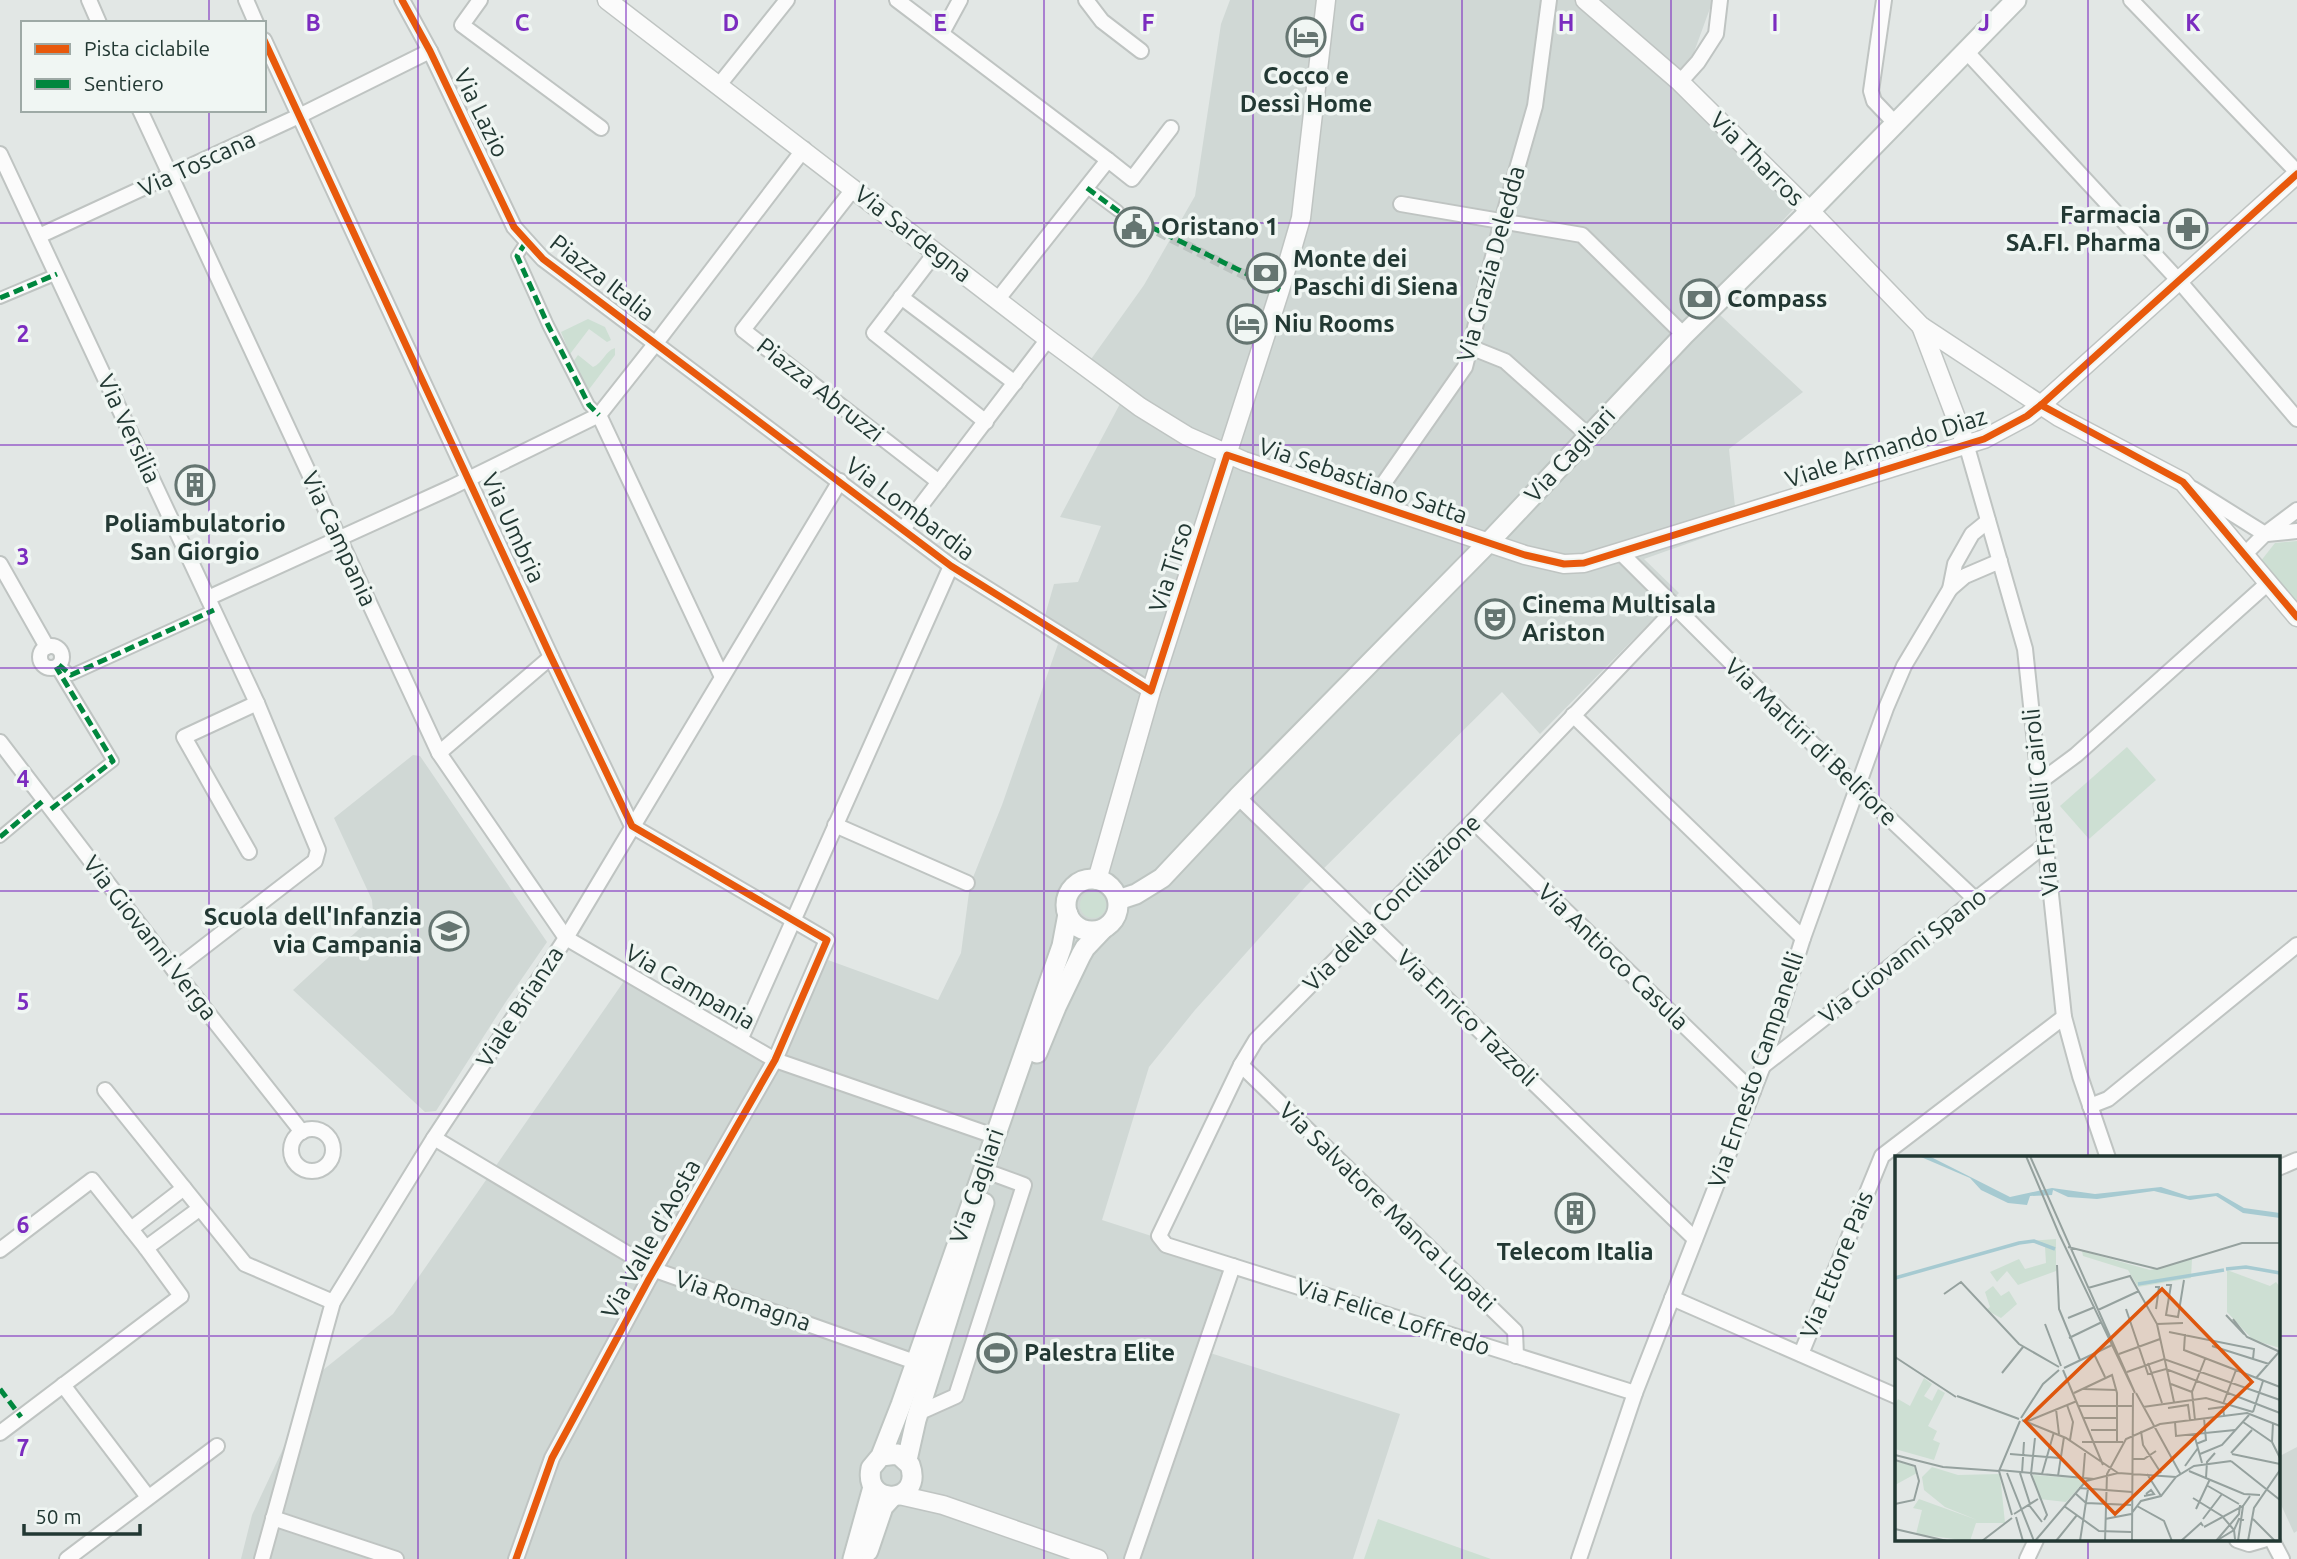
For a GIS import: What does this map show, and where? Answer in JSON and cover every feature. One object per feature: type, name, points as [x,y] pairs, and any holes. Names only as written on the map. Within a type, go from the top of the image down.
[{"type":"main road","name":"Via Cagliari","points":[[1118,900],[1136,894],[1162,878],[1488,543],[1684,335],[1810,211],[2016,0]]},
{"type":"main road","points":[[1087,880],[1097,880],[1110,887],[1118,900],[1116,915],[1104,929],[1087,930],[1072,922],[1068,914],[1067,900],[1074,887],[1087,880]]},
{"type":"main road","name":"Via Cagliari","points":[[853,1559],[873,1487],[870,1468],[881,1456],[915,1362],[1062,946],[1068,914]]},
{"type":"main road","name":"Via Cagliari","points":[[866,1559],[883,1507],[910,1485],[909,1465],[918,1413],[994,1174],[1034,1062],[1084,948],[1104,929]]},
{"type":"main road","points":[[881,1456],[892,1453],[909,1465]]},
{"type":"main road","points":[[873,1487],[881,1494],[895,1496]]},
{"type":"street","points":[[89,0],[98,21]]},
{"type":"street","points":[[246,0],[255,21]]},
{"type":"street","name":"Via Lazio","points":[[402,0],[430,51],[514,227],[526,242]]},
{"type":"street","points":[[480,0],[462,25],[601,128]]},
{"type":"street","name":"Via Sardegna","points":[[607,0],[1140,407],[1187,436],[1227,454]]},
{"type":"street","points":[[719,85],[787,0]]},
{"type":"street","points":[[897,0],[1132,178],[1171,128]]},
{"type":"street","points":[[942,33],[960,0]]},
{"type":"street","points":[[1086,0],[1102,21],[1141,51]]},
{"type":"street","name":"Via Tirso","points":[[1097,880],[1151,691],[1227,454],[1271,287],[1301,218],[1326,0]]},
{"type":"street","name":"Via Grazia Deledda","points":[[1370,503],[1465,368],[1502,221],[1535,106],[1549,0]]},
{"type":"street","name":"Via Tharros","points":[[1585,0],[1680,82],[1921,326],[2041,405],[2183,482]]},
{"type":"street","points":[[1680,82],[1699,62],[1716,34],[1720,0]]},
{"type":"street","points":[[1884,0],[1871,91],[1874,101],[1895,123]]},
{"type":"street","points":[[2131,0],[2297,173]]},
{"type":"street","name":"Via Umbria","points":[[266,44],[632,826]]},
{"type":"street","points":[[1965,50],[2180,282],[2297,419]]},
{"type":"street","name":"Via Toscana","points":[[39,236],[171,177],[430,51]]},
{"type":"street","name":"Via Campania","points":[[141,112],[439,754],[566,938],[775,1060],[994,1136]]},
{"type":"street","points":[[656,344],[804,149]]},
{"type":"street","name":"Via Versilia","points":[[0,155],[257,703],[317,846],[318,855],[315,861],[174,971]]},
{"type":"street","points":[[998,299],[1108,160]]},
{"type":"street","name":"Viale Armando Diaz","points":[[1488,543],[1564,564],[1584,563],[1966,447],[2026,416],[2041,405],[2180,282],[2297,173]]},
{"type":"street","name":"Piazza Abruzzi","points":[[853,188],[743,330],[939,482]]},
{"type":"street","points":[[1087,188],[1118,211]]},
{"type":"street","points":[[1401,204],[1582,234],[1684,335]]},
{"type":"street","name":"Piazza Italia","points":[[526,242],[543,259],[656,344],[599,415],[589,405],[548,325],[517,256],[526,242]]},
{"type":"street","points":[[936,252],[874,333],[986,422]]},
{"type":"street","points":[[0,298],[57,274]]},
{"type":"street","points":[[901,297],[1015,383]]},
{"type":"street","name":"Via Tharros","points":[[1921,326],[1966,447]]},
{"type":"street","points":[[903,529],[1048,339]]},
{"type":"street","name":"Via Lombardia","points":[[656,344],[951,566],[1151,691]]},
{"type":"street","points":[[1470,347],[1506,361],[1588,436]]},
{"type":"street","points":[[1935,363],[1939,350],[1954,347]]},
{"type":"street","points":[[0,564],[47,647],[40,655],[41,662],[49,668],[57,666],[71,675],[339,539],[599,415],[722,677]]},
{"type":"street","name":"Via Fratelli Cairoli","points":[[1966,447],[2025,649],[2064,1017],[2107,1156]]},
{"type":"street","name":"Via Sebastiano Satta","points":[[1227,454],[1488,543]]},
{"type":"street","name":"Viale Brianza","points":[[262,1559],[333,1302],[434,1138],[566,938],[840,481]]},
{"type":"street","points":[[2183,482],[2265,534],[2297,531]]},
{"type":"street","points":[[2183,482],[2297,617]]},
{"type":"street","points":[[2243,556],[2265,534],[2297,510]]},
{"type":"street","name":"Via Ernesto Campanelli","points":[[1950,589],[1955,564],[1972,534],[1988,521]]},
{"type":"street","name":"Via Martiri di Belfiore","points":[[1620,552],[1856,787],[1975,900]]},
{"type":"street","name":"Via Ernesto Campanelli","points":[[1579,1559],[1635,1393],[1763,1066],[1803,938],[1856,787],[1904,666],[1950,589],[1965,576],[2000,561]]},
{"type":"street","points":[[741,1038],[951,566]]},
{"type":"street","points":[[2041,781],[2076,755],[2268,583]]},
{"type":"street","name":"Via della Conciliazione","points":[[1160,1232],[1241,1065],[1256,1040],[1473,821],[1675,609]]},
{"type":"street","points":[[439,754],[551,657]]},
{"type":"street","points":[[0,837],[113,761],[57,666]]},
{"type":"street","points":[[248,852],[184,737],[257,703]]},
{"type":"street","points":[[1573,715],[1803,938]]},
{"type":"street","name":"Via Giovanni Verga","points":[[0,742],[174,971],[302,1132]]},
{"type":"street","name":"Via Enrico Tazzoli","points":[[1238,797],[1695,1239]]},
{"type":"street","name":"Via Antioco Casula","points":[[1473,821],[1752,1092]]},
{"type":"street","points":[[835,825],[967,883]]},
{"type":"street","points":[[632,826],[793,920]]},
{"type":"street","name":"Via Giovanni Spano","points":[[1763,1066],[2045,845]]},
{"type":"street","name":"Via Valle d'Aosta","points":[[516,1559],[552,1458],[775,1060],[827,940],[793,920]]},
{"type":"street","points":[[2090,1106],[2108,1099],[2296,947]]},
{"type":"street","name":"Via Ettore Pais","points":[[1801,1353],[1882,1156],[2064,1017]]},
{"type":"street","name":"Via Salvatore Manca Lupati","points":[[1241,1065],[1515,1331],[1516,1356]]},
{"type":"street","points":[[106,1090],[245,1264],[333,1302]]},
{"type":"street","name":"Via Romagna","points":[[434,1138],[655,1270],[915,1362]]},
{"type":"street","points":[[2280,1166],[2297,1160]]},
{"type":"street","points":[[918,1413],[956,1395],[1024,1185],[994,1174]]},
{"type":"street","points":[[0,1250],[92,1180],[181,1296],[0,1433]]},
{"type":"street","points":[[131,1229],[184,1188]]},
{"type":"street","points":[[146,1248],[199,1209]]},
{"type":"street","name":"Via Felice Loffredo","points":[[1160,1232],[1161,1241],[1166,1245],[1635,1393]]},
{"type":"street","points":[[1132,1559],[1233,1266]]},
{"type":"street","points":[[1672,1298],[1895,1396]]},
{"type":"street","points":[[63,1385],[148,1497]]},
{"type":"street","points":[[67,1559],[216,1446]]},
{"type":"street","points":[[909,1465],[935,1502]]},
{"type":"street","points":[[895,1496],[935,1502],[1098,1559]]},
{"type":"street","points":[[273,1518],[396,1559]]},
{"type":"street","points":[[2027,1559],[2035,1542]]},
{"type":"street","points":[[2273,1542],[2281,1559]]},
{"type":"shaded area","points":[[1230,0],[1713,0],[1681,88],[1798,204],[1707,303],[1803,392],[1729,449],[1737,526],[1644,559],[1679,593],[1540,734],[1502,692],[1306,886],[1195,1010],[1149,1067],[1102,1220],[1235,1263],[1204,1351],[1400,1414],[1353,1559],[241,1559],[252,1515],[318,1374],[393,1314],[631,971],[773,1059],[828,960],[938,1000],[961,953],[970,885],[1002,805],[1058,644],[1040,633],[1054,584],[1078,582],[1101,526],[1060,517],[1122,400],[1089,362],[1144,285],[1195,196],[1221,24]]},
{"type":"shaded area","name":"Scuola dell'Infanzia via Campania","points":[[413,755],[420,756],[547,942],[436,1111],[425,1112],[293,990],[369,920],[373,912],[372,900],[334,818]]},
{"type":"shaded area","points":[[2297,1447],[2297,1531],[2294,1533],[2280,1502],[2280,1456]]},
{"type":"green space","points":[[588,319],[605,327],[611,340],[607,342],[589,329],[570,354],[561,332]]},
{"type":"green space","points":[[615,348],[615,355],[587,392],[573,362],[578,355],[593,367]]},
{"type":"green space","points":[[2297,541],[2297,603],[2260,562],[2275,543]]},
{"type":"green space","points":[[2127,747],[2156,780],[2089,839],[2060,806]]},
{"type":"green space","points":[[1093,892],[1102,896],[1106,905],[1102,914],[1093,918],[1084,914],[1080,905],[1084,896]]},
{"type":"green space","points":[[1378,1519],[1491,1559],[1364,1559]]},
{"type":"tunnel","points":[[1118,211],[1263,284]]},
{"type":"marked path","points":[[1087,188],[1118,211],[1280,290]]},
{"type":"marked path","points":[[526,242],[517,256],[548,325],[589,405],[599,415]]},
{"type":"marked path","points":[[0,298],[57,274]]},
{"type":"marked path","points":[[59,665],[71,675],[214,610]]},
{"type":"marked path","points":[[51,809],[113,761],[56,667]]},
{"type":"marked path","points":[[0,837],[44,800]]},
{"type":"marked path","points":[[0,1389],[21,1417]]},
{"type":"cycle path","points":[[402,0],[430,51],[514,227],[543,259],[951,566],[1151,691],[1227,455],[1525,555],[1564,564],[1584,563],[1984,439],[2027,416],[2297,174]]},
{"type":"cycle path","points":[[266,44],[632,826],[827,940],[775,1060],[649,1279],[552,1458],[516,1559]]},
{"type":"cycle path","points":[[2041,405],[2183,482],[2297,617]]},
{"type":"place","name":"Cocco e Dessì Home","points":[[1306,37]]},
{"type":"place","name":"Oristano 1","points":[[1134,227]]},
{"type":"place","name":"Farmacia SA.FI. Pharma","points":[[2188,229]]},
{"type":"place","name":"Monte dei Paschi di Siena","points":[[1266,273]]},
{"type":"place","name":"Compass","points":[[1700,299]]},
{"type":"place","name":"Niu Rooms","points":[[1247,324]]},
{"type":"place","name":"Poliambulatorio San Giorgio","points":[[195,485]]},
{"type":"place","name":"Cinema Multisala Ariston","points":[[1495,619]]},
{"type":"place","name":"Scuola dell'Infanzia via Campania","points":[[449,931]]},
{"type":"place","name":"Telecom Italia","points":[[1575,1213]]},
{"type":"place","name":"Palestra Elite","points":[[997,1353]]}]
